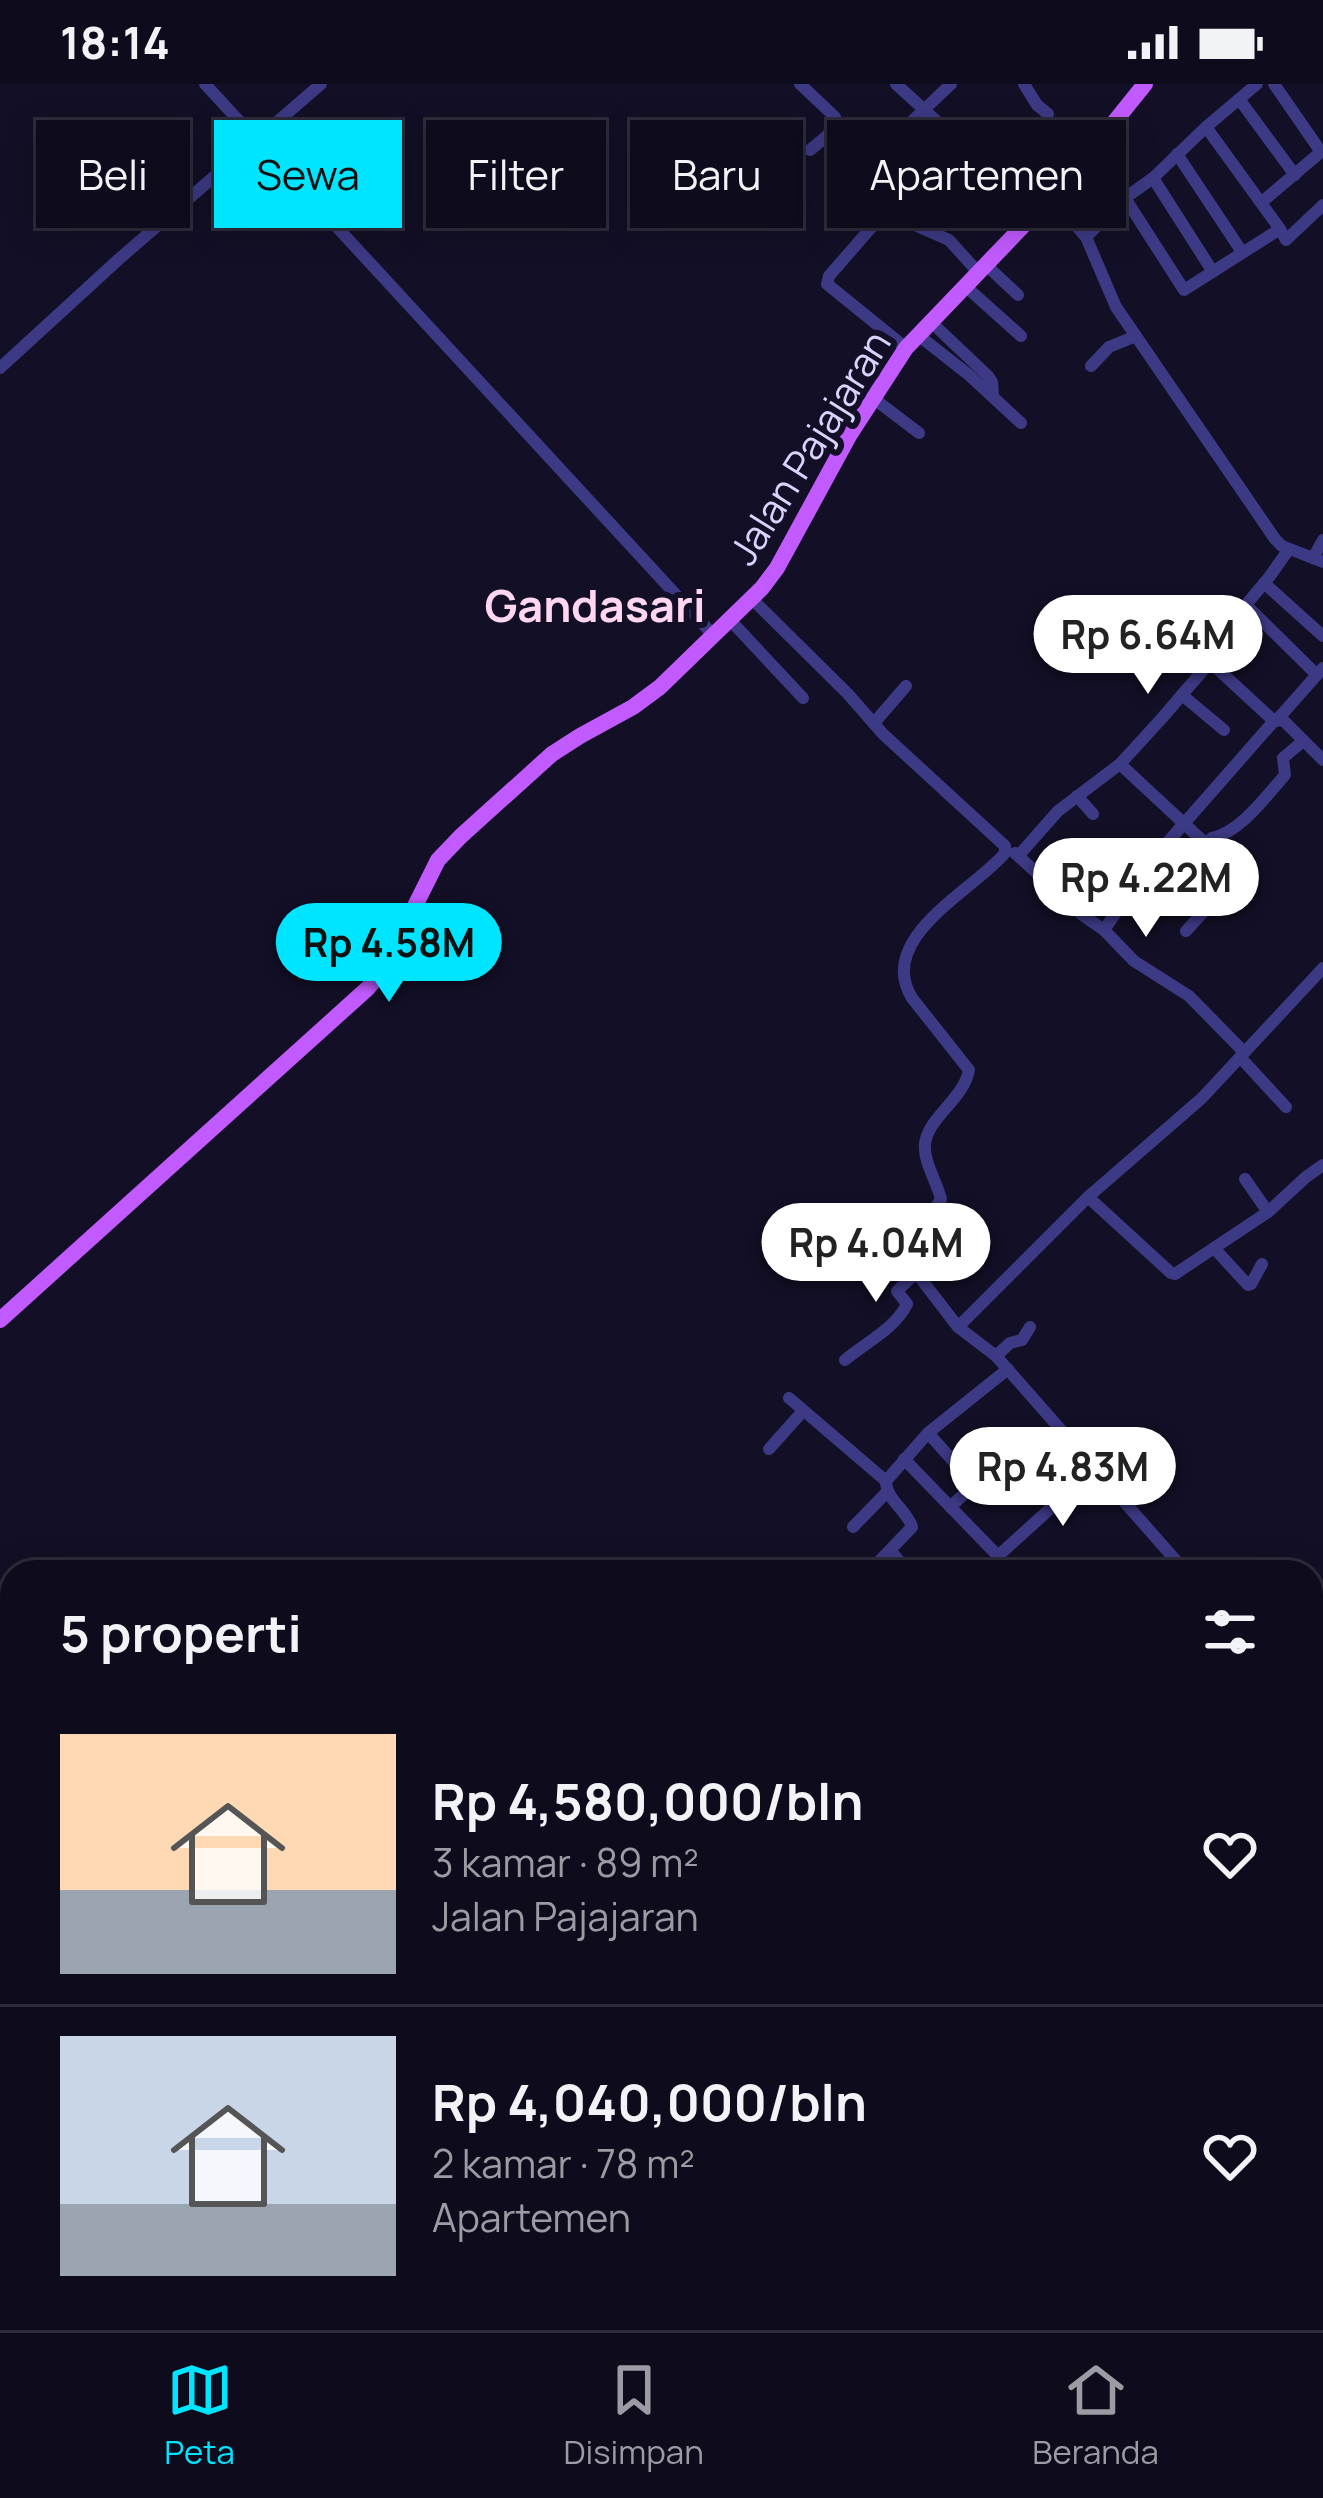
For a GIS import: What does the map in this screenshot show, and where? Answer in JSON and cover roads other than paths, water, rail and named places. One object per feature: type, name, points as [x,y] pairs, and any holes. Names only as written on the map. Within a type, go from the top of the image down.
[{"type":"main road","name":"Jalan Pajajaran","points":[[1116,120],[1145,84]]},
{"type":"main road","name":"Jalan Pajajaran","points":[[0,1320],[368,988],[383,970],[439,860],[461,836],[552,754],[647,697],[752,599],[777,568],[834,461],[918,335],[1020,228]]},
{"type":"street","points":[[205,84],[238,120]]},
{"type":"street","points":[[281,120],[321,84]]},
{"type":"street","points":[[800,84],[834,120]]},
{"type":"street","points":[[814,97],[826,84]]},
{"type":"street","points":[[896,84],[934,120]]},
{"type":"street","points":[[914,120],[951,84]]},
{"type":"street","points":[[1024,84],[1048,114]]},
{"type":"street","points":[[1126,197],[1257,84]]},
{"type":"street","points":[[1262,202],[1322,151],[1274,84]]},
{"type":"street","points":[[1239,99],[1294,175]]},
{"type":"street","points":[[1206,127],[1283,235]]},
{"type":"street","points":[[810,150],[827,136]]},
{"type":"street","points":[[1178,154],[1243,252]]},
{"type":"street","points":[[0,368],[214,178]]},
{"type":"street","points":[[1153,178],[1213,272]]},
{"type":"street","points":[[1126,200],[1181,287],[1189,290],[1243,252],[1283,235],[1323,205]]},
{"type":"street","points":[[337,228],[713,636]]},
{"type":"street","points":[[871,228],[827,284],[918,335],[1021,423]]},
{"type":"street","points":[[922,228],[949,239],[1021,336]]},
{"type":"street","points":[[1079,228],[1117,307],[1275,539],[1318,560],[1323,540]]},
{"type":"street","points":[[1087,237],[1096,228]]},
{"type":"street","points":[[976,273],[1018,295]]},
{"type":"street","points":[[1091,366],[1109,347],[1136,336]]},
{"type":"street","points":[[873,398],[919,433]]},
{"type":"street","points":[[1176,1560],[996,1355],[958,1327],[907,1263],[905,1253],[941,1199],[925,1144],[932,1126],[965,1084],[969,1070],[905,988],[904,967],[923,926],[1120,764],[1210,662],[1214,643],[1289,549]]},
{"type":"street","points":[[1264,584],[1323,636]]},
{"type":"street","points":[[752,599],[874,723],[1013,852],[1133,961],[1180,989],[1286,1107]]},
{"type":"street","points":[[1104,930],[1184,822],[1320,672],[1246,605]]},
{"type":"street","points":[[730,620],[803,698]]},
{"type":"street","points":[[1210,662],[1275,721],[1283,720],[1323,760]]},
{"type":"street","points":[[874,723],[907,686]]},
{"type":"street","points":[[1182,695],[1223,730]]},
{"type":"street","points":[[1206,844],[1242,820],[1286,775],[1283,758],[1304,741]]},
{"type":"street","points":[[1120,764],[1206,844],[1230,877],[1230,883],[1186,931]]},
{"type":"street","points":[[1077,796],[1093,814]]},
{"type":"street","points":[[1100,849],[1136,884]]},
{"type":"street","points":[[1132,858],[1197,888]]},
{"type":"street","points":[[1150,971],[1162,958]]},
{"type":"street","points":[[958,1327],[1088,1197],[1202,1098],[1323,968]]},
{"type":"street","points":[[1088,1197],[1175,1274],[1268,1212],[1323,1165]]},
{"type":"street","points":[[1245,1179],[1268,1212]]},
{"type":"street","points":[[1214,1248],[1248,1285],[1262,1264]]},
{"type":"street","points":[[844,1360],[890,1328],[906,1309],[897,1291],[915,1274]]},
{"type":"street","points":[[996,1355],[1010,1342],[1022,1340],[1030,1327]]},
{"type":"street","points":[[854,1526],[928,1433],[1008,1369]]},
{"type":"street","points":[[789,1398],[886,1486],[910,1520],[912,1527],[882,1560]]},
{"type":"street","points":[[769,1449],[803,1411]]},
{"type":"street","points":[[928,1433],[963,1472]]},
{"type":"street","points":[[904,1459],[998,1556],[1096,1467]]},
{"type":"street","points":[[950,1507],[983,1477]]},
{"type":"street","points":[[891,1551],[898,1560]]},
{"type":"district","name":"Gandasari","points":[[595,605]]}]
